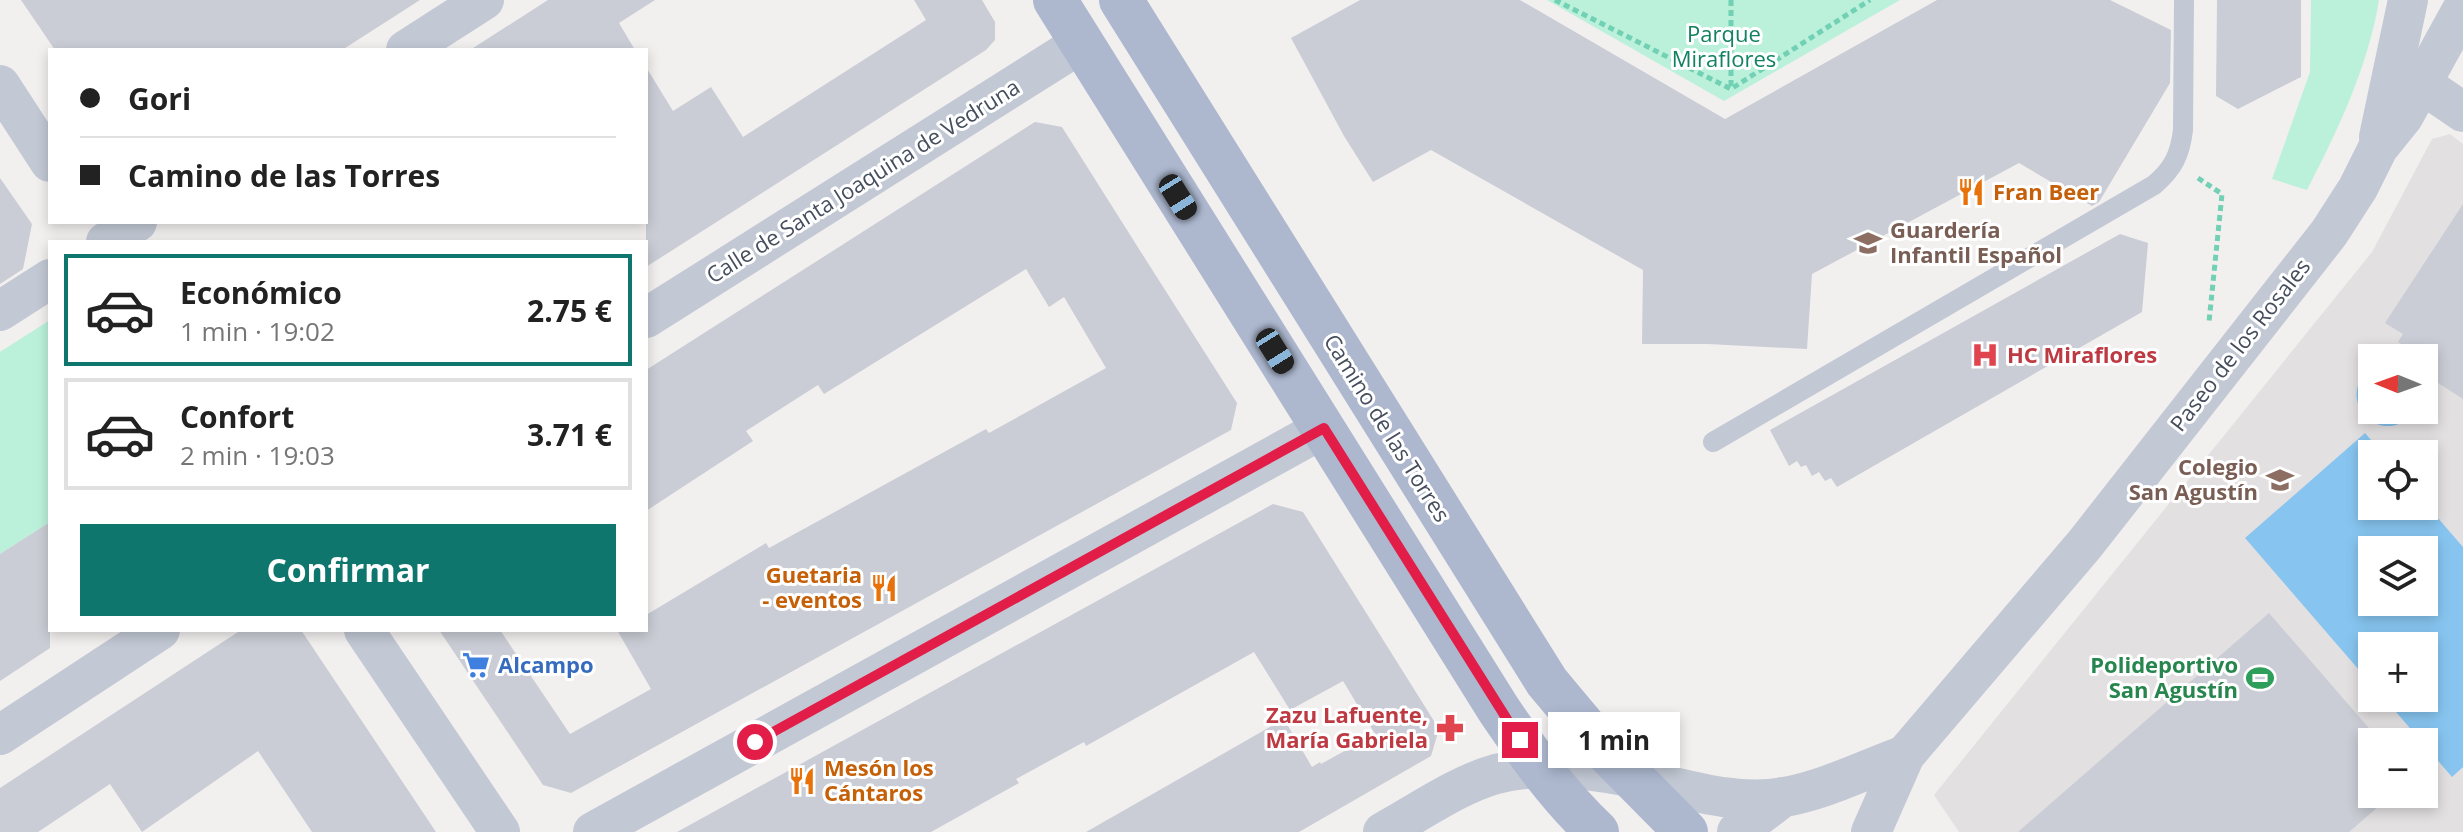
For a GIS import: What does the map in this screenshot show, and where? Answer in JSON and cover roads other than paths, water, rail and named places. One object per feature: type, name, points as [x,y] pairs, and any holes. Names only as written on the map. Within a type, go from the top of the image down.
[{"type":"main road","points":[[1055,0],[1499,710],[1539,769],[1597,832]]},
{"type":"main road","name":"Camino de las Torres","points":[[1121,0],[1529,655],[1564,705],[1686,832]]},
{"type":"main road","points":[[1080,44],[1107,44],[1119,51],[1132,68],[1166,75]]},
{"type":"street","points":[[409,48],[484,0]]},
{"type":"street","name":"Paseo de los Rosales","points":[[2378,148],[2408,0]]},
{"type":"street","name":"Paseo de los Rosales","points":[[1871,832],[1905,755],[2085,544],[2304,266],[2344,210],[2378,148],[2403,117],[2463,8]]},
{"type":"street","name":"Calle de Santa Joaquina de Vedruna","points":[[648,317],[1080,44]]},
{"type":"street","points":[[2422,84],[2463,112]]},
{"type":"street","points":[[0,85],[48,159]]},
{"type":"street","points":[[107,240],[134,224]]},
{"type":"street","points":[[0,311],[48,280]]},
{"type":"street","points":[[593,832],[1324,428]]},
{"type":"street","points":[[0,735],[157,632]]},
{"type":"street","points":[[365,632],[500,832]]},
{"type":"street","name":"Paseo de los Rosales","points":[[1383,832],[1487,777],[1539,769],[1633,777],[1706,795],[1783,797],[1809,791],[1905,755]]},
{"type":"street","name":"Paseo de los Rosales","points":[[1737,832],[1783,797]]},
{"type":"lane","points":[[1713,442],[2154,185],[2167,174],[2175,164],[2183,130],[2184,0]]},
{"type":"water","points":[[2365,433],[2371,440],[2358,440],[2358,520],[2438,518],[2463,547],[2463,767],[2452,777],[2438,761],[2438,728],[2410,728],[2396,712],[2438,712],[2438,632],[2358,632],[2358,669],[2245,538]]},
{"type":"place","name":"Fran Beer","points":[[1971,192]]},
{"type":"place","name":"Guardería Infantil Español","points":[[1868,243]]},
{"type":"place","name":"HC Miraflores","points":[[1985,355]]},
{"type":"place","name":"Colegio San Agustín","points":[[2280,480]]},
{"type":"place","name":"Guetaria - eventos","points":[[884,588]]},
{"type":"place","name":"Alcampo","points":[[476,665]]},
{"type":"place","name":"Polideportivo San Agustín","points":[[2260,678]]},
{"type":"place","name":"Zazu Lafuente, María Gabriela","points":[[1450,728]]},
{"type":"place","name":"Mesón los Cántaros","points":[[802,781]]},
{"type":"park label","name":"Parque Miraflores","points":[[1724,46]]}]
